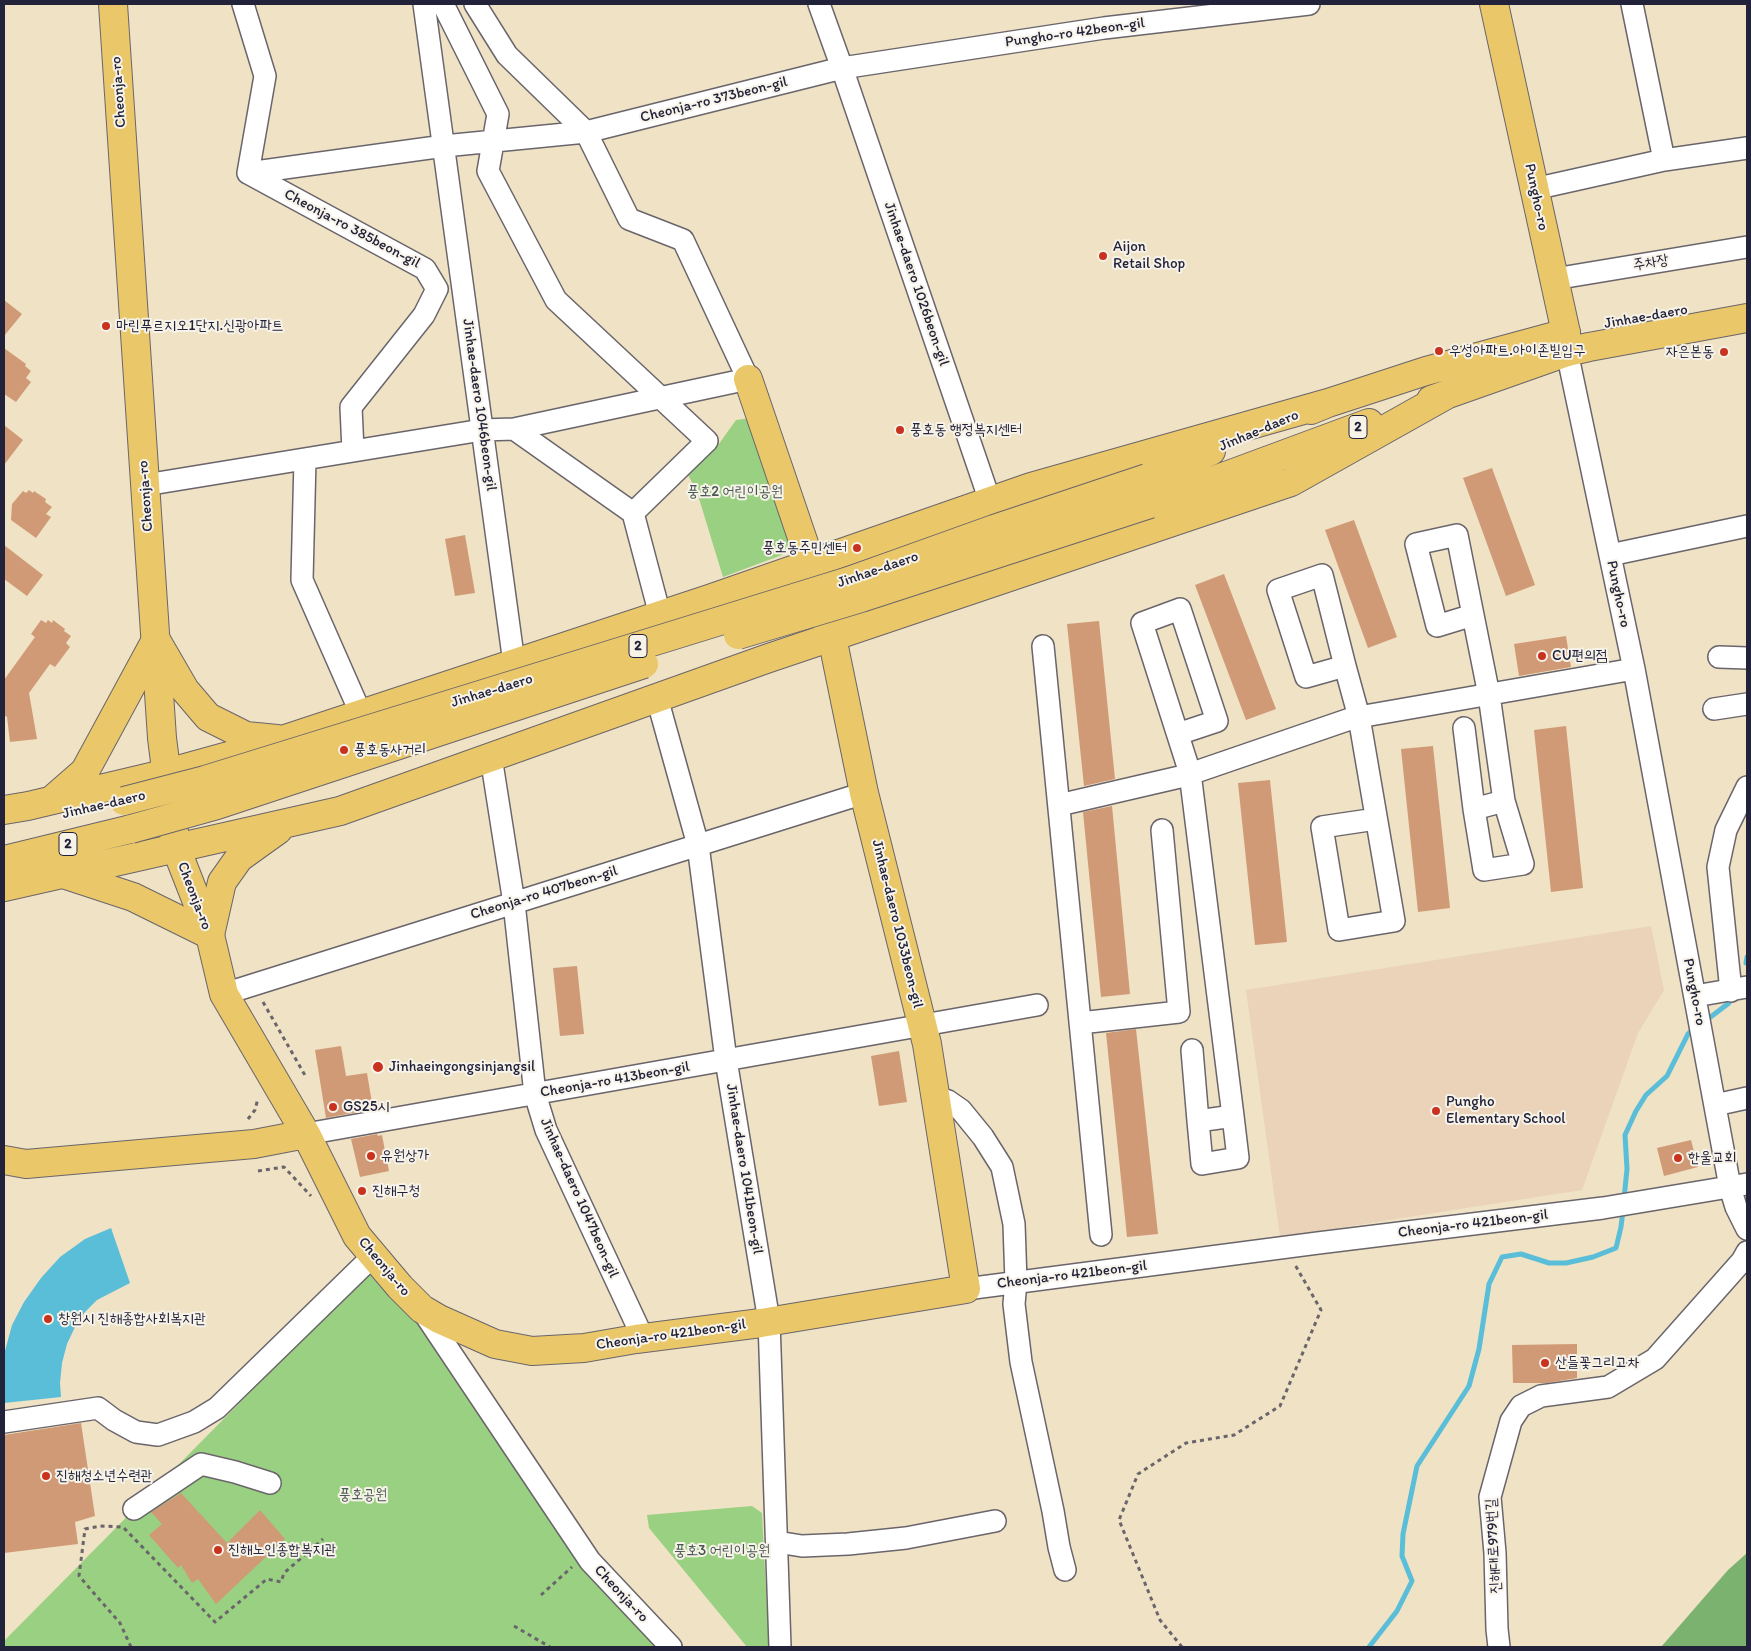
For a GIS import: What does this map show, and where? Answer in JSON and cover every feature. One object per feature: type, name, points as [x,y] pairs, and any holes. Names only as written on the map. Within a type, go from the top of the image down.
[{"type":"main road","name":"Cheonja-ro","points":[[113,4],[162,738],[176,848],[210,935],[224,994],[306,1134],[357,1236],[400,1287],[422,1309]]},
{"type":"main road","name":"Pungho-ro","points":[[1494,4],[1554,279],[1566,343]]},
{"type":"main road","name":"Jinhae-daero","points":[[4,860],[217,805],[649,662],[861,598],[1149,491],[1448,394],[1566,343],[1585,328],[1747,299]]},
{"type":"main road","name":"Jinhae-daero","points":[[4,829],[205,780],[848,581],[994,529],[1149,491],[1328,403],[1426,371],[1566,343],[1589,346],[1747,318]]},
{"type":"main road","name":"Jinhae-daero 1033beon-gil","points":[[748,379],[811,564],[820,601],[832,637],[864,793],[923,1026],[966,1289]]},
{"type":"main road","points":[[4,887],[340,811],[832,637],[1290,482],[1448,394]]},
{"type":"main road","points":[[4,810],[51,801],[167,773],[284,740],[811,564],[1031,487],[1328,403]]},
{"type":"main road","points":[[156,640],[185,690],[208,717],[246,736],[284,740]]},
{"type":"main road","points":[[51,801],[85,770],[156,640]]},
{"type":"main road","points":[[63,874],[133,898],[210,935],[222,882],[239,858],[288,823]]},
{"type":"main road","points":[[4,1181],[15,1162],[254,1144],[306,1134]]},
{"type":"main road","name":"Cheonja-ro 421beon-gil","points":[[422,1309],[438,1319],[494,1344],[532,1351],[584,1348],[642,1338],[769,1322],[966,1289]]},
{"type":"street","points":[[244,4],[265,76],[248,174]]},
{"type":"street","name":"Jinhae-daero 1046beon-gil","points":[[424,4],[514,663]]},
{"type":"street","points":[[443,4],[498,114],[488,170],[556,300],[707,441],[632,513]]},
{"type":"street","points":[[145,485],[482,430],[514,429],[748,379],[683,240],[629,219],[586,132],[507,55],[476,4]]},
{"type":"street","name":"Jinhae-daero 1026beon-gil","points":[[819,4],[990,501]]},
{"type":"street","name":"Pungho-ro 42beon-gil","points":[[842,68],[1104,28],[1309,4]]},
{"type":"street","points":[[1632,4],[1664,160]]},
{"type":"street","name":"Cheonja-ro 373beon-gil","points":[[248,174],[444,146],[586,132],[842,68]]},
{"type":"street","points":[[1534,189],[1664,160],[1747,148]]},
{"type":"street","name":"Cheonja-ro 385beon-gil","points":[[248,174],[425,269],[436,289],[424,315],[352,407],[352,451]]},
{"type":"street","name":"주차장","points":[[1554,279],[1747,247]]},
{"type":"street","name":"Pungho-ro","points":[[1566,343],[1634,669],[1715,1105],[1739,1185]]},
{"type":"street","points":[[514,429],[632,513],[660,615]]},
{"type":"street","points":[[305,459],[302,580],[362,714]]},
{"type":"street","points":[[1610,555],[1747,526]]},
{"type":"street","points":[[1346,666],[1306,677],[1278,590],[1322,575],[1346,666],[1359,717],[1394,921],[1339,930],[1322,827],[1376,819]]},
{"type":"street","points":[[1178,734],[1217,721],[1180,609],[1142,623],[1190,774],[1238,1158],[1202,1164],[1192,1050]]},
{"type":"street","points":[[1464,728],[1484,870],[1523,864],[1504,801],[1488,695],[1473,615]]},
{"type":"street","points":[[1043,646],[1101,1235]]},
{"type":"street","points":[[1719,657],[1747,658]]},
{"type":"street","points":[[1059,805],[1190,774],[1359,717],[1634,669]]},
{"type":"street","name":"Jinhae-daero 1041beon-gil","points":[[656,698],[698,845],[726,1060],[769,1322],[780,1647]]},
{"type":"street","points":[[1714,708],[1747,704]]},
{"type":"street","name":"Jinhae-daero 1047beon-gil","points":[[491,757],[514,903],[535,1094],[546,1130],[642,1338]]},
{"type":"street","points":[[1695,996],[1743,988],[1718,867],[1726,830],[1747,787]]},
{"type":"street","name":"Cheonja-ro 407beon-gil","points":[[224,994],[864,793]]},
{"type":"street","points":[[1474,809],[1504,801]]},
{"type":"street","points":[[1080,1023],[1179,1012],[1162,830]]},
{"type":"street","name":"Cheonja-ro 413beon-gil","points":[[306,1134],[1037,1005]]},
{"type":"street","points":[[936,1097],[948,1101],[960,1110],[983,1137],[1002,1167],[1014,1224],[1016,1282],[1014,1304],[1021,1362],[1053,1511],[1058,1547],[1065,1570]]},
{"type":"street","points":[[1715,1105],[1747,1098]]},
{"type":"street","points":[[1198,1121],[1233,1116]]},
{"type":"street","points":[[1739,1185],[1741,1207],[1747,1228]]},
{"type":"street","name":"Cheonja-ro 421beon-gil","points":[[966,1289],[1290,1246],[1603,1208],[1739,1185]]},
{"type":"street","name":"진해대로979번길","points":[[1499,1647],[1495,1553],[1490,1497],[1511,1421],[1521,1406],[1541,1396],[1608,1387],[1655,1359],[1742,1261],[1747,1252]]},
{"type":"street","points":[[4,1422],[98,1408],[114,1420],[136,1432],[158,1435],[194,1422],[217,1408],[373,1256]]},
{"type":"street","name":"Cheonja-ro","points":[[422,1309],[590,1561],[671,1647]]},
{"type":"street","points":[[134,1509],[201,1464],[270,1483]]},
{"type":"street","points":[[777,1542],[802,1546],[848,1544],[906,1538],[995,1521]]},
{"type":"path","points":[[252,985],[306,1077]]},
{"type":"path","points":[[248,1119],[255,1110],[258,1098]]},
{"type":"path","points":[[258,1171],[284,1167],[315,1203]]},
{"type":"path","points":[[1182,1647],[1160,1620],[1119,1520],[1138,1474],[1186,1443],[1234,1434],[1280,1406],[1321,1310],[1295,1266],[1290,1246]]},
{"type":"path","points":[[131,1647],[120,1623],[80,1576],[85,1529],[100,1526],[123,1527],[215,1622],[267,1579],[281,1582],[284,1573],[323,1539]]},
{"type":"path","points":[[514,1626],[550,1647]]},
{"type":"shaded area","name":"Pungho Elementary School","points":[[1651,926],[1664,990],[1638,1033],[1582,1190],[1280,1237],[1246,990]]},
{"type":"green space","name":"풍호2 어린이공원","points":[[751,418],[789,545],[782,555],[723,577],[697,492],[687,473],[710,447],[716,448],[736,420]]},
{"type":"green space","name":"풍호공원","points":[[379,1262],[668,1647],[4,1647],[4,1641]]},
{"type":"green space","name":"풍호3 어린이공원","points":[[752,1506],[762,1513],[769,1647],[747,1647],[649,1528],[647,1515]]},
{"type":"green space","points":[[1747,1553],[1747,1647],[1661,1647],[1728,1570]]},
{"type":"water","name":"창원시 진해종합사회복지관","points":[[111,1228],[130,1283],[97,1300],[85,1312],[75,1327],[67,1344],[62,1363],[61,1397],[4,1403],[5,1351],[12,1325],[24,1302],[41,1278],[60,1257],[85,1239]]},
{"type":"building","points":[[4,300],[22,314],[4,336]]},
{"type":"building","points":[[4,348],[26,364],[25,366],[31,371],[26,378],[31,382],[16,402],[4,394]]},
{"type":"building","points":[[4,425],[23,440],[4,465]]},
{"type":"building","points":[[1492,468],[1535,585],[1506,596],[1463,478]]},
{"type":"building","points":[[29,490],[46,499],[45,502],[52,507],[46,514],[51,517],[36,538],[11,520],[12,504],[23,491],[26,493]]},
{"type":"building","points":[[1354,520],[1397,637],[1368,648],[1325,530]]},
{"type":"building","points":[[465,535],[475,593],[455,596],[445,539]]},
{"type":"building","points":[[4,545],[43,575],[27,596],[4,579]]},
{"type":"building","points":[[1224,574],[1276,709],[1246,720],[1195,585]]},
{"type":"building","points":[[41,620],[46,623],[48,620],[52,623],[53,620],[65,629],[64,631],[71,636],[66,643],[70,647],[55,667],[50,664],[29,693],[37,739],[10,742],[7,717],[4,715],[4,680],[35,637],[31,634]]},
{"type":"building","points":[[1099,621],[1115,779],[1084,786],[1067,624]]},
{"type":"building","name":"CU편의점","points":[[1566,636],[1571,667],[1519,676],[1514,644]]},
{"type":"building","points":[[1566,726],[1583,888],[1551,892],[1534,730]]},
{"type":"building","points":[[1433,746],[1450,908],[1418,912],[1401,749]]},
{"type":"building","points":[[1270,780],[1287,942],[1255,945],[1238,783]]},
{"type":"building","points":[[1112,806],[1130,994],[1101,997],[1083,812]]},
{"type":"building","points":[[577,966],[584,1034],[560,1036],[553,968]]},
{"type":"building","points":[[1136,1029],[1158,1234],[1127,1237],[1106,1033]]},
{"type":"building","points":[[341,1046],[346,1076],[367,1073],[373,1109],[326,1118],[315,1050]]},
{"type":"building","points":[[899,1051],[907,1102],[879,1106],[871,1056]]},
{"type":"building","name":"유원상가","points":[[377,1134],[378,1136],[382,1135],[389,1171],[360,1177],[351,1139]]},
{"type":"building","name":"한울교회","points":[[1691,1140],[1698,1167],[1664,1176],[1657,1148]]},
{"type":"building","name":"산들꽃그리고차","points":[[1577,1344],[1577,1378],[1547,1383],[1513,1383],[1512,1345]]},
{"type":"building","name":"진해청소년수련관","points":[[81,1423],[95,1516],[75,1522],[78,1544],[4,1553],[4,1435]]},
{"type":"building","name":"진해노인종합복지관","points":[[181,1493],[227,1543],[260,1510],[285,1539],[216,1604],[198,1579],[192,1583],[181,1565],[178,1568],[149,1535],[162,1524],[151,1512]]},
{"type":"waterway","points":[[1746,963],[1747,957]]},
{"type":"waterway","points":[[1704,1022],[1729,1003]]},
{"type":"waterway","points":[[1624,1199],[1627,1169],[1625,1135],[1646,1095],[1667,1076],[1688,1034],[1695,1028]]},
{"type":"waterway","points":[[1369,1647],[1397,1611],[1412,1581],[1402,1556],[1403,1534],[1417,1466],[1469,1386],[1479,1349],[1489,1284],[1502,1257],[1521,1254],[1549,1263],[1566,1263],[1593,1257],[1616,1248],[1623,1210]]},
{"type":"place","name":"Aijon Retail Shop","points":[[1103,256]]},
{"type":"place","name":"마린푸르지오1단지.신광아파트","points":[[106,326]]},
{"type":"place","name":"우성아파트.아이존빌입구","points":[[1439,351]]},
{"type":"place","name":"자은본동","points":[[1724,352]]},
{"type":"place","name":"풍호동 행정복지센터","points":[[900,430]]},
{"type":"place","name":"풍호동주민센터","points":[[857,548]]},
{"type":"place","name":"CU편의점","points":[[1542,656]]},
{"type":"place","name":"풍호동사거리","points":[[344,750]]},
{"type":"place","name":"Jinhaeingongsinjangsil","points":[[378,1067]]},
{"type":"place","name":"GS25시","points":[[333,1107]]},
{"type":"place","name":"Pungho Elementary School","points":[[1436,1111]]},
{"type":"place","name":"유원상가","points":[[371,1156]]},
{"type":"place","name":"한울교회","points":[[1678,1158]]},
{"type":"place","name":"진해구청","points":[[362,1191]]},
{"type":"place","name":"창원시 진해종합사회복지관","points":[[48,1319]]},
{"type":"place","name":"산들꽃그리고차","points":[[1545,1363]]},
{"type":"place","name":"진해청소년수련관","points":[[46,1476]]},
{"type":"place","name":"진해노인종합복지관","points":[[218,1550]]}]
